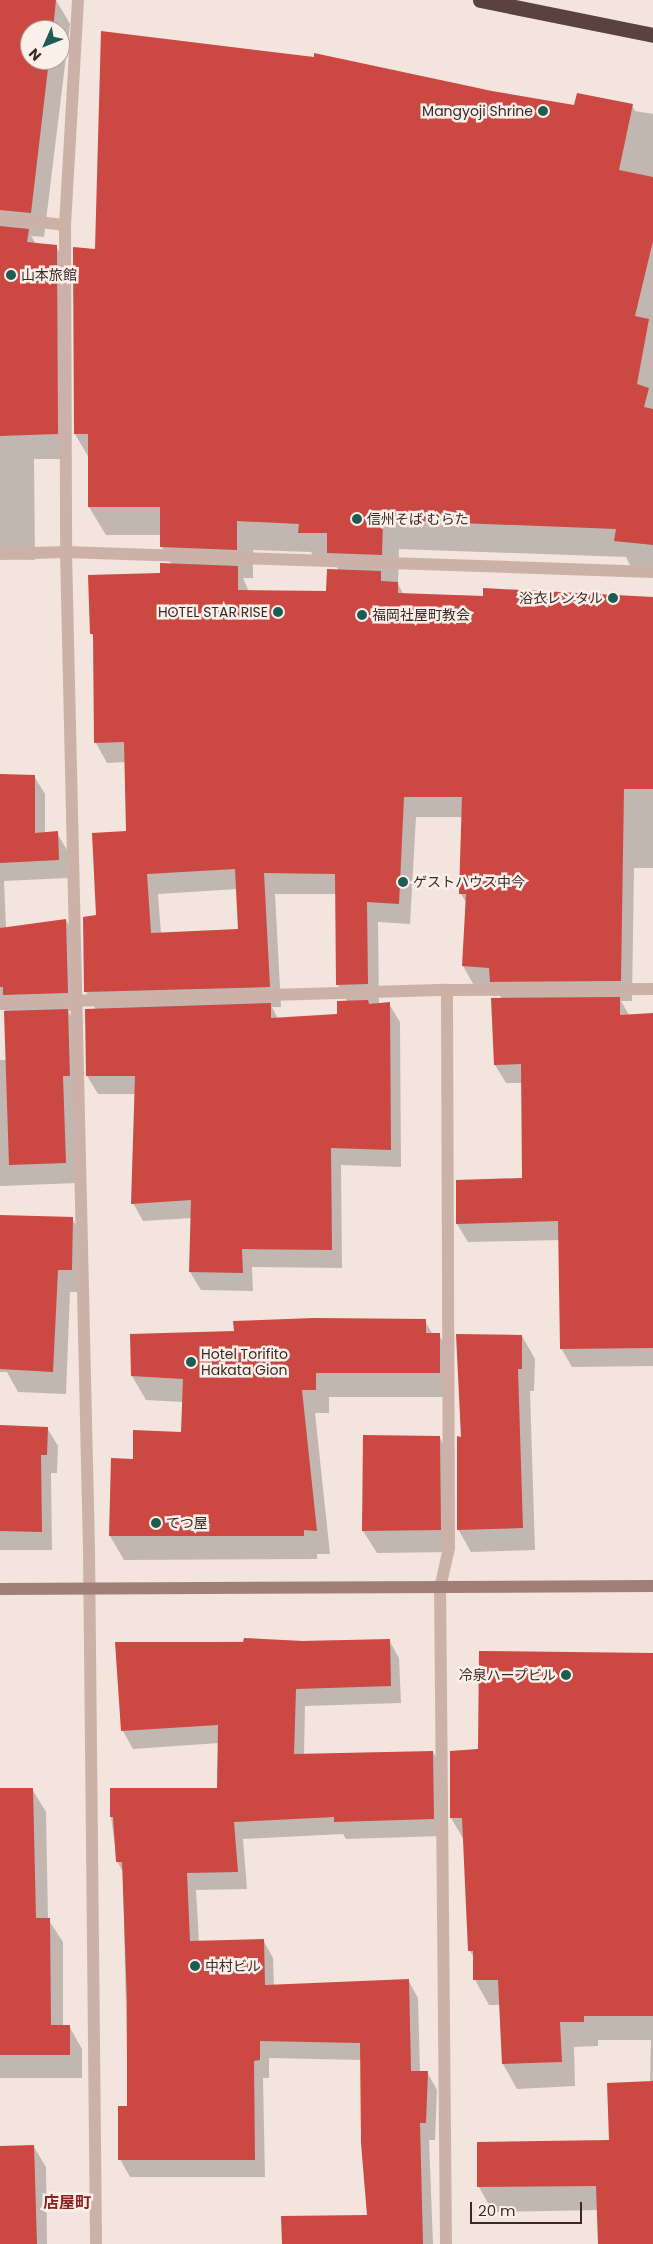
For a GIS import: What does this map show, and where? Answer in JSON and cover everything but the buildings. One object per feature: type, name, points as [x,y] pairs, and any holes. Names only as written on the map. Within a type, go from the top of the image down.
[{"type":"highway","points":[[480,0],[653,35]]},
{"type":"street","points":[[78,0],[65,226],[66,552],[89,1588],[96,2244]]},
{"type":"street","points":[[0,218],[65,226]]},
{"type":"street","points":[[0,554],[66,552],[653,572]]},
{"type":"street","points":[[0,1003],[447,990],[653,989]]},
{"type":"street","points":[[446,2244],[440,1588],[449,1548],[447,990]]},
{"type":"street","points":[[0,1589],[653,1586]]},
{"type":"place","name":"Mangyoji Shrine","points":[[543,111]]},
{"type":"place","name":"山本旅館","points":[[11,275]]},
{"type":"place","name":"信州そば むらた","points":[[357,519]]},
{"type":"place","name":"浴衣レンタル","points":[[613,598]]},
{"type":"place","name":"HOTEL STAR RISE","points":[[278,612]]},
{"type":"place","name":"福岡社屋町教会","points":[[362,615]]},
{"type":"place","name":"ゲストハウス中今","points":[[403,882]]},
{"type":"place","name":"Hotel Torifito Hakata Gion","points":[[191,1362]]},
{"type":"place","name":"てつ屋","points":[[156,1523]]},
{"type":"place","name":"冷泉ハープビル","points":[[566,1675]]},
{"type":"place","name":"中村ビル","points":[[195,1966]]},
{"type":"district","name":"店屋町","points":[[67,2203]]}]
